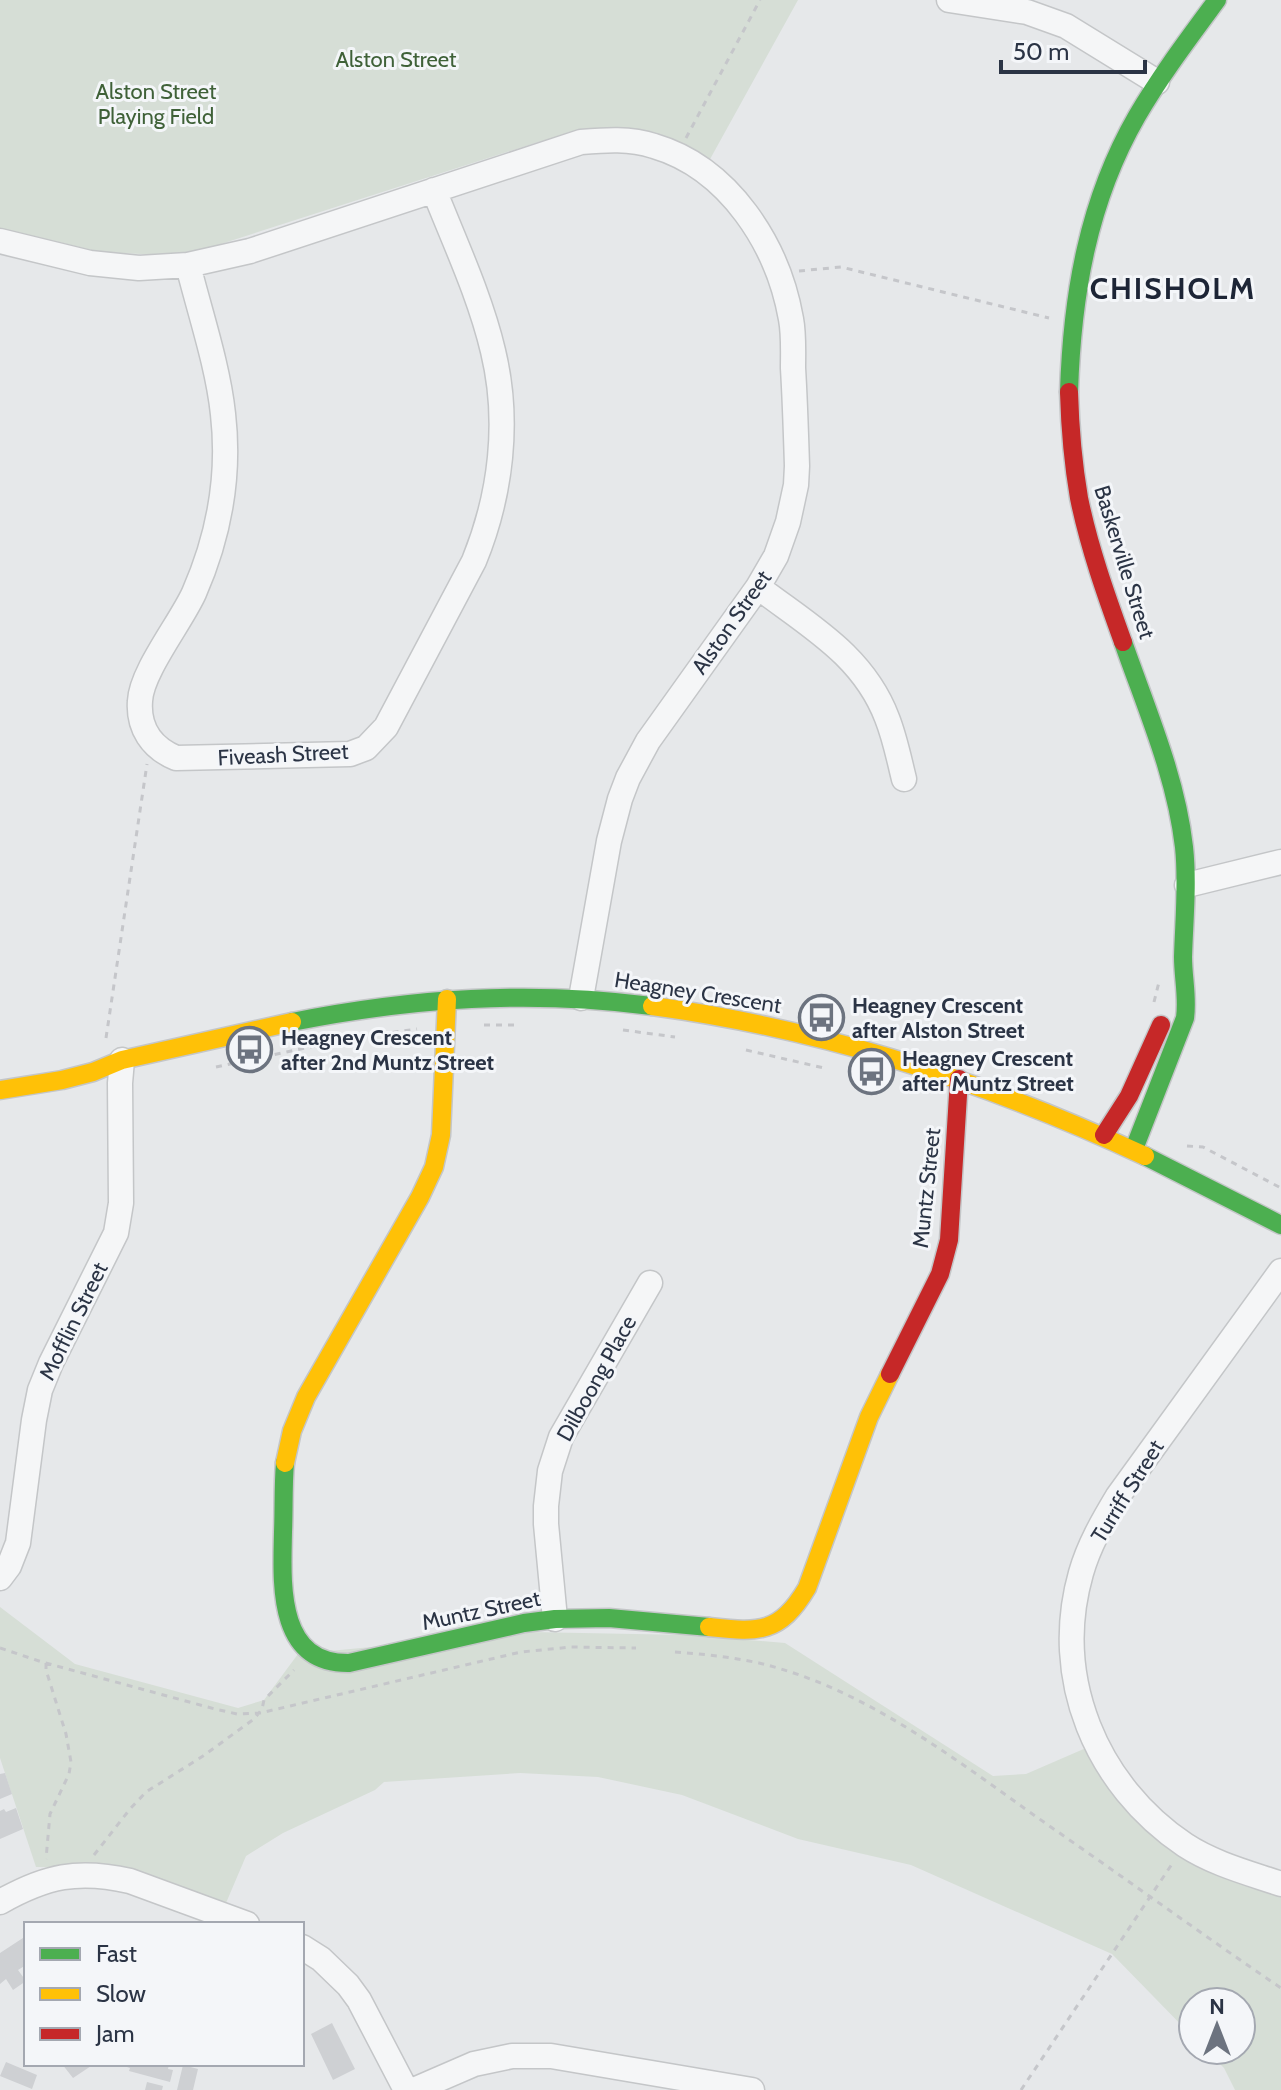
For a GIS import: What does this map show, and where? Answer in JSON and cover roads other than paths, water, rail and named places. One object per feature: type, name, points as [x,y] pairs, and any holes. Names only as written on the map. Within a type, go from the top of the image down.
[{"type":"street","points":[[949,0],[1027,12],[1066,26],[1157,82]]},
{"type":"street","name":"Baskerville Street","points":[[1134,1149],[1185,1018],[1188,996],[1182,974],[1187,885],[1182,832],[1171,781],[1091,547],[1077,484],[1069,419],[1070,353],[1083,256],[1101,195],[1126,136],[1157,82],[1217,0]]},
{"type":"street","name":"Alston Street","points":[[0,241],[90,263],[139,268],[188,265],[250,251],[581,142],[616,139],[651,145],[701,168],[742,208],[765,241],[779,276],[791,321],[796,485],[776,556],[758,587],[648,741],[628,778],[609,841],[581,998]]},
{"type":"street","name":"Fiveash Street","points":[[188,265],[220,393],[225,462],[220,509],[210,554],[193,596],[145,681],[140,698],[140,717],[150,741],[162,752],[176,758],[350,754],[366,748],[386,727],[474,561],[495,494],[501,447],[501,399],[493,352],[480,307],[434,190]]},
{"type":"street","points":[[758,587],[829,639],[853,661],[873,688],[888,719],[904,779]]},
{"type":"street","points":[[1187,885],[1281,862]]},
{"type":"street","name":"Baskerville Street","points":[[1104,1135],[1129,1096],[1182,974]]},
{"type":"street","name":"Heagney Crescent","points":[[0,1073],[79,1078],[99,1071],[114,1053],[354,1010],[447,999],[514,996],[581,998],[661,1006],[754,1023],[857,1048],[959,1079],[1104,1135],[1213,1187],[1281,1225]]},
{"type":"street","name":"Muntz Street","points":[[447,999],[442,1127],[434,1167],[306,1397],[287,1445],[283,1480],[282,1599],[288,1623],[301,1644],[318,1658],[339,1664],[524,1623],[555,1619],[609,1618],[751,1631],[771,1627],[788,1616],[807,1588],[869,1417],[940,1274],[950,1230],[959,1079]]},
{"type":"street","name":"Mofflin Street","points":[[0,1578],[9,1566],[18,1543],[40,1390],[116,1233],[121,1203],[120,1083],[114,1053]]},
{"type":"street","name":"Heagney Crescent","points":[[0,1090],[38,1076]]},
{"type":"street","name":"Turriff Street","points":[[1281,1271],[1118,1496],[1096,1532],[1081,1572],[1072,1640],[1076,1684],[1088,1726],[1101,1756],[1144,1813],[1185,1845],[1221,1864],[1281,1884]]},
{"type":"street","name":"Dilboong Place","points":[[555,1619],[546,1515],[550,1471],[561,1437],[650,1283]]},
{"type":"street","points":[[0,1902],[44,1881],[84,1875],[113,1877],[242,1922]]},
{"type":"street","points":[[304,1948],[321,1959],[359,2000],[406,2090]]},
{"type":"street","points":[[414,2090],[474,2064],[512,2056],[551,2056],[752,2090]]},
{"type":"place","name":"Heagney Crescent after Alston Street","points":[[821,1018]]},
{"type":"place","name":"Heagney Crescent after 2nd Muntz Street","points":[[250,1050]]},
{"type":"place","name":"Heagney Crescent after Muntz Street","points":[[871,1071]]},
{"type":"district","name":"CHISHOLM","points":[[1173,289]]},
{"type":"park label","name":"Alston Street Playing Field","points":[[156,104]]}]
